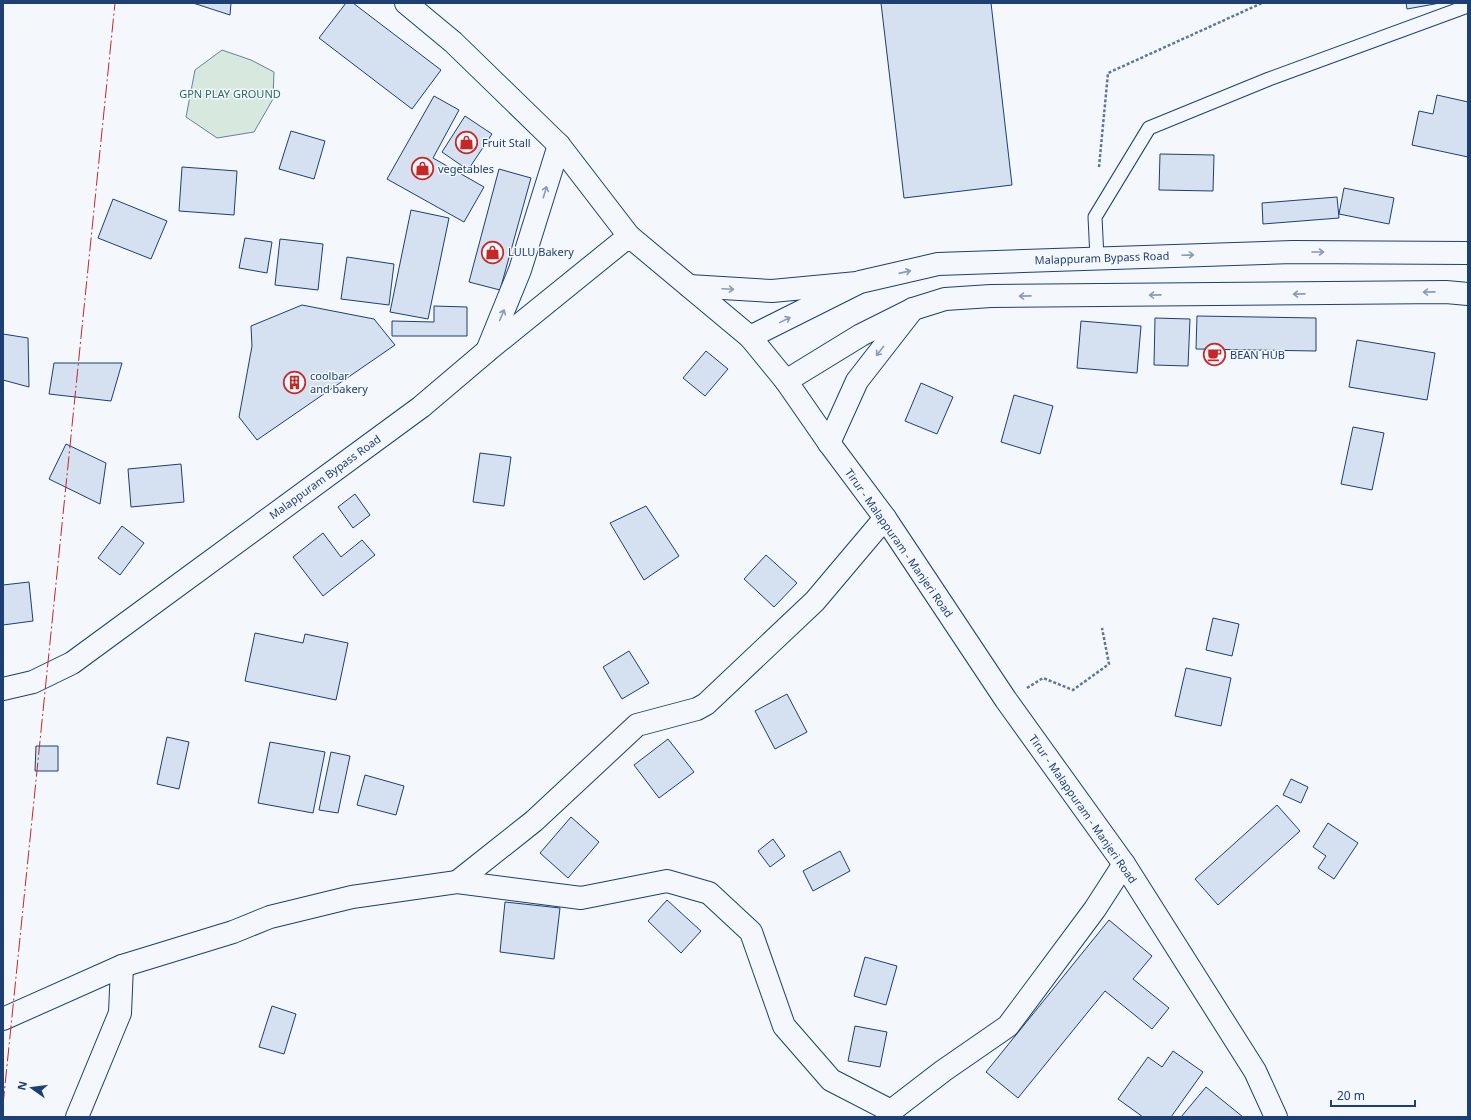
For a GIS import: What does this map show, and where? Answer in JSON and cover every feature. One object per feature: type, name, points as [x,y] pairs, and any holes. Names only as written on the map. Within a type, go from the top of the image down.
[{"type":"main road","name":"Tirur - Malappuram - Manjeri Road","points":[[406,3],[453,42],[559,145],[629,236],[750,337],[786,381],[829,443],[885,518],[1006,700],[1124,864],[1255,1070],[1276,1117]]},
{"type":"main road","points":[[487,351],[520,270],[559,145]]},
{"type":"main road","name":"Malappuram Bypass Road","points":[[3,689],[33,682],[72,663],[421,407],[487,351],[629,236]]},
{"type":"main road","name":"Malappuram Bypass Road","points":[[750,337],[860,282],[938,264],[1293,252],[1468,253]]},
{"type":"main road","points":[[689,286],[772,291],[860,282]]},
{"type":"main road","points":[[786,381],[862,335],[913,309],[944,299],[991,296],[1446,292],[1468,294]]},
{"type":"main road","points":[[829,443],[857,380],[913,309]]},
{"type":"main road","points":[[457,882],[534,821],[637,725],[697,709],[706,704],[815,601],[885,518]]},
{"type":"main road","points":[[3,1019],[122,966],[233,932],[270,917],[352,897],[457,882],[581,898],[667,881],[709,893],[750,932],[784,1026],[831,1080],[889,1114],[943,1071],[1008,1026],[1090,915],[1124,864]]},
{"type":"main road","points":[[77,1117],[120,1013],[122,966]]},
{"type":"lane","points":[[1097,258],[1095,217],[1149,128],[1270,79],[1468,6]]},
{"type":"path","points":[[1099,172],[1108,73],[1262,3]]},
{"type":"path","points":[[1006,700],[1043,678],[1074,690],[1109,664],[1102,628]]},
{"type":"green space","name":"GPN PLAY GROUND","points":[[222,50],[251,60],[274,72],[273,99],[254,132],[217,138],[186,117],[195,70]]},
{"type":"building","points":[[193,3],[231,3],[230,15]]},
{"type":"building","points":[[346,3],[353,3],[441,70],[412,109],[319,38]]},
{"type":"building","points":[[881,3],[991,3],[1012,185],[904,198]]},
{"type":"building","points":[[1406,3],[1440,3],[1407,9]]},
{"type":"building","points":[[1437,95],[1468,102],[1468,157],[1412,145],[1419,111],[1433,114]]},
{"type":"building","name":"vegetables","points":[[434,96],[459,110],[433,158],[484,187],[464,222],[387,179]]},
{"type":"building","name":"Fruit Stall","points":[[465,116],[492,134],[468,170],[442,152]]},
{"type":"building","points":[[291,131],[325,141],[314,179],[279,169]]},
{"type":"building","points":[[1160,154],[1214,155],[1213,191],[1159,190]]},
{"type":"building","points":[[182,167],[237,171],[234,215],[179,211]]},
{"type":"building","name":"LULU Bakery","points":[[499,169],[531,178],[500,290],[469,282]]},
{"type":"building","points":[[1344,188],[1394,198],[1389,224],[1339,214]]},
{"type":"building","points":[[1337,197],[1339,218],[1263,224],[1262,203]]},
{"type":"building","points":[[113,199],[167,221],[151,259],[98,238]]},
{"type":"building","points":[[411,210],[449,218],[428,319],[390,312]]},
{"type":"building","points":[[245,238],[272,242],[267,273],[239,268]]},
{"type":"building","points":[[280,239],[323,244],[318,290],[275,285]]},
{"type":"building","points":[[347,257],[394,264],[389,305],[341,299]]},
{"type":"building","name":"coolbar and bakery","points":[[302,305],[374,319],[395,345],[257,440],[239,417],[252,346],[251,326]]},
{"type":"building","points":[[434,306],[467,307],[467,336],[392,336],[392,321],[434,322]]},
{"type":"building","points":[[1197,316],[1316,318],[1316,351],[1196,349]]},
{"type":"building","points":[[1155,318],[1190,319],[1188,366],[1154,365]]},
{"type":"building","points":[[1081,321],[1141,326],[1137,373],[1077,368]]},
{"type":"building","points":[[3,334],[28,338],[29,387],[3,380]]},
{"type":"building","points":[[1357,340],[1435,353],[1427,400],[1349,387]]},
{"type":"building","points":[[706,351],[728,369],[705,396],[683,378]]},
{"type":"building","points":[[54,363],[122,363],[111,401],[49,394]]},
{"type":"building","points":[[921,383],[953,397],[937,434],[905,421]]},
{"type":"building","points":[[1014,395],[1053,406],[1040,454],[1001,442]]},
{"type":"building","points":[[1353,427],[1384,433],[1372,490],[1341,484]]},
{"type":"building","points":[[66,444],[106,463],[100,504],[49,479]]},
{"type":"building","points":[[480,453],[511,457],[504,506],[473,502]]},
{"type":"building","points":[[181,464],[184,502],[131,507],[128,469]]},
{"type":"building","points":[[355,494],[370,515],[353,528],[338,507]]},
{"type":"building","points":[[646,506],[679,556],[644,580],[610,523]]},
{"type":"building","points":[[122,526],[144,543],[120,575],[98,558]]},
{"type":"building","points":[[323,533],[341,557],[362,540],[375,555],[323,596],[293,557]]},
{"type":"building","points":[[766,555],[797,583],[774,607],[744,579]]},
{"type":"building","points":[[29,582],[33,621],[3,625],[3,585]]},
{"type":"building","points":[[1213,618],[1239,624],[1232,656],[1206,650]]},
{"type":"building","points":[[255,633],[303,643],[305,634],[348,643],[336,700],[245,681]]},
{"type":"building","points":[[629,651],[649,683],[622,699],[603,667]]},
{"type":"building","points":[[1186,668],[1231,678],[1221,726],[1175,716]]},
{"type":"building","points":[[787,694],[807,732],[775,749],[755,711]]},
{"type":"building","points":[[167,737],[189,742],[179,789],[157,784]]},
{"type":"building","points":[[668,739],[694,772],[659,798],[634,765]]},
{"type":"building","points":[[270,742],[325,752],[313,813],[258,803]]},
{"type":"building","points":[[36,746],[58,746],[58,771],[35,771]]},
{"type":"building","points":[[331,752],[350,756],[338,813],[319,810]]},
{"type":"building","points":[[365,775],[404,786],[396,815],[357,805]]},
{"type":"building","points":[[1291,779],[1308,787],[1301,803],[1283,795]]},
{"type":"building","points":[[1277,805],[1300,831],[1218,905],[1195,879]]},
{"type":"building","points":[[571,817],[599,842],[568,878],[540,853]]},
{"type":"building","points":[[1328,823],[1358,843],[1334,879],[1318,868],[1326,856],[1313,847]]},
{"type":"building","points":[[773,839],[785,856],[770,867],[758,851]]},
{"type":"building","points":[[840,851],[850,871],[813,891],[803,871]]},
{"type":"building","points":[[667,900],[701,931],[681,953],[648,921]]},
{"type":"building","points":[[505,902],[560,908],[554,959],[500,952]]},
{"type":"building","points":[[1109,920],[1152,956],[1133,979],[1169,1008],[1152,1029],[1105,991],[1018,1098],[986,1072]]},
{"type":"building","points":[[865,957],[897,966],[886,1005],[854,996]]},
{"type":"building","points":[[272,1006],[296,1014],[284,1054],[259,1047]]},
{"type":"building","points":[[855,1026],[887,1032],[880,1067],[848,1061]]},
{"type":"building","points":[[1173,1051],[1203,1072],[1171,1117],[1143,1117],[1118,1099],[1148,1057],[1162,1067]]},
{"type":"building","points":[[1206,1087],[1243,1117],[1181,1117]]},
{"type":"power","points":[[3,1105],[115,3]]},
{"type":"place","name":"Fruit Stall","points":[[467,143]]},
{"type":"place","name":"vegetables","points":[[423,169]]},
{"type":"place","name":"LULU Bakery","points":[[493,252]]},
{"type":"place","name":"BEAN HUB","points":[[1215,355]]},
{"type":"place","name":"coolbar and bakery","points":[[294,382]]}]
